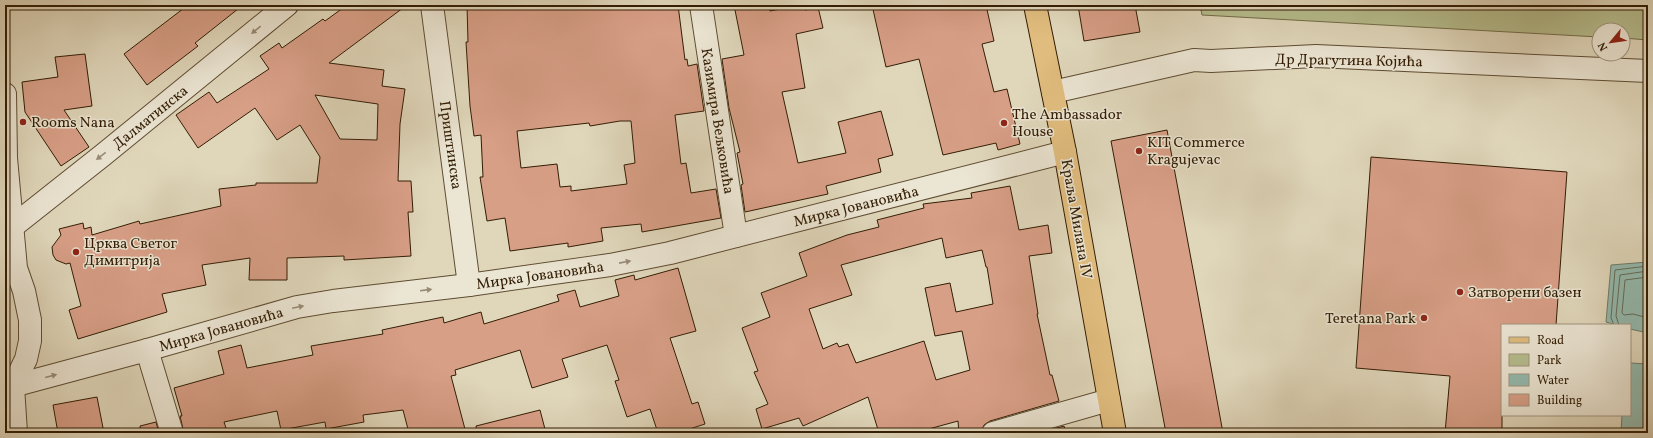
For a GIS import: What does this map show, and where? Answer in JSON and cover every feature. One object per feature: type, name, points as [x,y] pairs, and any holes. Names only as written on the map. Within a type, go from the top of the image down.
[{"type":"main road","name":"Краља Милана IV","points":[[1035,5],[1065,152],[1115,433]]},
{"type":"street","name":"Далматинска","points":[[8,228],[103,155],[287,5]]},
{"type":"street","name":"Приштинска","points":[[432,5],[469,285]]},
{"type":"street","name":"Казимира Вељковића","points":[[701,5],[736,236]]},
{"type":"street","name":"Др Драгутина Којића","points":[[1053,92],[1194,60],[1211,61],[1316,56],[1648,71]]},
{"type":"street","points":[[5,94],[10,268],[24,291],[30,320],[30,341],[26,359],[9,386],[16,433]]},
{"type":"street","name":"Мирка Јовановића","points":[[9,386],[147,350],[297,307],[610,265],[670,253],[1065,152]]},
{"type":"street","points":[[147,350],[172,433]]},
{"type":"street","points":[[992,433],[1109,400]]},
{"type":"green space","points":[[1200,5],[1648,5],[1648,40],[1631,39],[1631,22],[1591,22],[1591,37],[1202,15]]},
{"type":"water","points":[[1648,262],[1648,333],[1631,329],[1631,324],[1613,324],[1606,322],[1611,265]]},
{"type":"water","points":[[1631,363],[1648,364],[1648,433],[1621,433],[1622,416],[1631,416]]},
{"type":"building","points":[[188,5],[243,5],[195,43],[198,46],[147,85],[124,54]]},
{"type":"building","points":[[347,5],[407,5],[329,63],[384,70],[382,86],[405,89],[400,124],[398,181],[411,181],[413,212],[408,212],[411,256],[344,260],[344,256],[287,258],[287,280],[249,280],[250,258],[202,265],[206,285],[162,294],[167,312],[78,339],[69,310],[81,306],[70,263],[66,264],[56,260],[53,255],[52,247],[61,235],[59,229],[83,223],[84,229],[91,227],[92,235],[139,221],[140,224],[221,206],[219,189],[256,185],[256,183],[317,183],[320,157],[300,125],[277,140],[255,108],[198,148],[176,115],[209,92],[217,103],[269,69],[260,56],[279,43],[282,48],[323,19],[325,21]],"holes":[[[315,95],[378,104],[377,140],[340,139]]]},
{"type":"building","points":[[467,5],[678,5],[685,60],[687,59],[688,66],[697,64],[704,111],[675,115],[681,164],[686,163],[691,193],[716,189],[721,218],[642,232],[641,224],[601,228],[603,241],[568,247],[568,243],[510,251],[505,218],[487,221],[480,177],[483,177],[481,135],[474,136],[470,106],[466,42],[468,42]],"holes":[[[620,121],[631,121],[635,163],[624,165],[627,184],[571,191],[571,186],[560,187],[557,164],[521,168],[517,131],[589,123],[590,126]]]},
{"type":"building","points":[[734,5],[768,5],[770,11],[801,5],[804,5],[805,10],[818,7],[823,28],[796,34],[805,88],[782,92],[798,163],[846,153],[838,122],[881,111],[893,155],[878,159],[881,172],[826,186],[828,194],[745,212],[741,185],[743,184],[737,153],[740,152],[729,108],[722,59],[744,55]]},
{"type":"building","points":[[872,5],[986,5],[994,41],[982,44],[994,92],[1007,89],[1020,144],[998,150],[996,143],[943,155],[919,59],[886,67]]},
{"type":"building","points":[[1078,5],[1135,5],[1140,32],[1084,41]]},
{"type":"building","points":[[85,54],[92,106],[64,110],[89,147],[61,166],[25,112],[22,82],[58,77],[55,57]]},
{"type":"building","points":[[1167,130],[1223,433],[1166,433],[1111,141]]},
{"type":"building","name":"Затворени базен","points":[[1371,157],[1567,172],[1556,324],[1501,324],[1502,433],[1445,433],[1450,376],[1356,368]]},
{"type":"building","points":[[1010,186],[1019,230],[1048,225],[1052,253],[1029,256],[1037,314],[1050,375],[1052,375],[1059,401],[990,421],[984,425],[981,433],[959,433],[958,421],[914,433],[879,433],[868,397],[803,426],[799,418],[762,429],[756,409],[768,404],[754,372],[758,371],[742,328],[770,317],[761,293],[807,276],[799,253],[847,235],[879,227],[877,220],[924,208],[923,204],[972,198],[971,193]],"holes":[[[942,238],[946,258],[982,250],[987,267],[993,304],[956,312],[950,283],[925,288],[935,336],[962,331],[970,370],[936,380],[924,341],[856,363],[848,344],[839,347],[837,343],[823,349],[809,309],[852,295],[841,265]]]},
{"type":"building","points":[[678,268],[696,331],[670,338],[692,404],[698,402],[705,424],[677,433],[658,433],[650,409],[627,417],[615,381],[619,380],[607,345],[562,359],[568,377],[532,388],[520,350],[455,370],[456,375],[451,376],[466,433],[409,433],[403,410],[363,415],[364,422],[326,429],[325,422],[281,430],[277,411],[224,422],[226,428],[209,433],[184,433],[180,416],[182,416],[174,388],[224,374],[218,351],[241,345],[247,368],[313,355],[311,346],[383,334],[382,330],[443,317],[444,323],[481,312],[484,324],[559,301],[557,295],[575,290],[580,307],[619,296],[615,280],[634,275],[635,280]]},
{"type":"building","points":[[97,397],[104,433],[58,433],[53,405]]},
{"type":"building","points":[[540,410],[546,433],[477,433],[476,426]]},
{"type":"building","points":[[156,422],[159,433],[141,433],[140,426]]},
{"type":"building","points":[[1064,426],[1066,433],[1039,433]]},
{"type":"place","name":"Rooms Nana","points":[[23,122]]},
{"type":"place","name":"The Ambassador House","points":[[1004,123]]},
{"type":"place","name":"KIT Commerce Kragujevac","points":[[1139,151]]},
{"type":"place","name":"Црква Светог Димитрија","points":[[76,252]]},
{"type":"place","name":"Затворени базен","points":[[1460,292]]},
{"type":"place","name":"Teretana Park","points":[[1424,318]]}]
